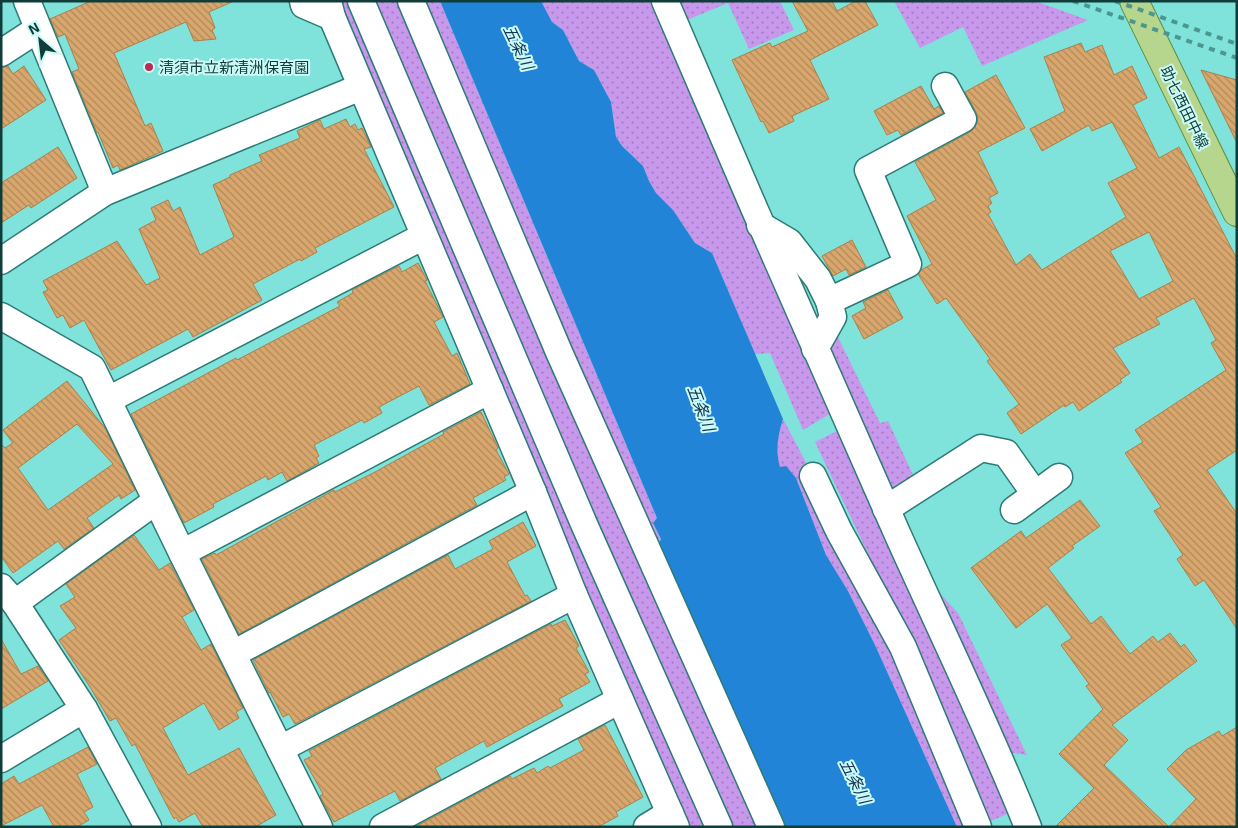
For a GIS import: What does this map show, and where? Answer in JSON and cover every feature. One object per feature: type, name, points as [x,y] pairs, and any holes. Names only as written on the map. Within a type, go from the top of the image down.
[{"type":"main road","name":"助七西田中線","points":[[1134,1],[1237,212]]},
{"type":"street","points":[[27,1],[105,192]]},
{"type":"street","points":[[303,1],[304,5],[330,9],[361,87],[533,492],[574,595],[673,820],[646,827]]},
{"type":"street","points":[[361,1],[584,524],[719,827]]},
{"type":"street","points":[[411,1],[559,352],[771,827]]},
{"type":"street","points":[[665,1],[760,225],[886,509],[994,744],[1028,827]]},
{"type":"street","points":[[1,53],[38,29]]},
{"type":"street","points":[[829,302],[908,264],[868,170],[963,118],[946,86]]},
{"type":"street","points":[[1,261],[105,192],[361,87]]},
{"type":"street","points":[[760,225],[789,242],[818,279],[829,302],[834,317],[815,349]]},
{"type":"street","points":[[108,400],[424,236]]},
{"type":"street","points":[[1,316],[92,368],[156,501],[319,827]]},
{"type":"street","points":[[182,553],[490,390]]},
{"type":"street","points":[[886,509],[982,448],[1006,453],[1035,494]]},
{"type":"street","points":[[813,476],[839,531],[903,647],[978,827]]},
{"type":"street","points":[[1014,510],[1059,477]]},
{"type":"street","points":[[233,654],[533,492]]},
{"type":"street","points":[[148,827],[84,709],[8,595],[156,501]]},
{"type":"street","points":[[280,749],[574,595]]},
{"type":"street","points":[[383,827],[620,700]]},
{"type":"street","points":[[1,759],[84,709]]},
{"type":"shaded area","points":[[337,1],[352,1],[711,827],[687,827],[655,759]]},
{"type":"shaded area","points":[[373,1],[405,1],[765,827],[728,827]]},
{"type":"shaded area","points":[[415,1],[440,1],[657,518],[653,523],[661,539],[658,545],[786,827],[779,827]]},
{"type":"shaded area","points":[[541,1],[652,1],[833,412],[803,430],[770,353],[755,354],[712,253],[695,243],[673,210],[656,193],[643,166],[622,146],[616,137],[611,102],[594,70],[579,61],[563,30],[552,22]]},
{"type":"shaded area","points":[[679,1],[780,1],[794,30],[749,49],[728,3],[687,20]]},
{"type":"shaded area","points":[[894,1],[1035,1],[1088,20],[982,66],[963,27],[920,48]]},
{"type":"shaded area","points":[[835,331],[880,423],[888,421],[915,479],[897,489],[886,488],[827,356]]},
{"type":"shaded area","points":[[783,419],[809,468],[895,648],[971,827],[957,827],[875,645],[848,591],[826,555],[796,478],[780,467],[777,457],[778,437]]},
{"type":"shaded area","points":[[841,429],[1010,813],[988,822],[912,646],[815,442]]},
{"type":"shaded area","points":[[935,588],[958,613],[1027,755],[1006,752]]},
{"type":"water","name":"五条川","points":[[440,1],[541,1],[552,22],[563,30],[579,61],[594,70],[611,102],[616,137],[622,146],[643,166],[656,193],[673,210],[695,243],[712,253],[783,419],[778,443],[780,467],[786,466],[796,478],[826,555],[848,591],[875,645],[957,827],[786,827],[658,545],[661,539],[653,523],[657,518]]},
{"type":"building","points":[[91,1],[234,1],[209,12],[215,28],[212,30],[216,39],[194,41],[186,22],[114,53],[145,126],[151,123],[163,151],[120,170],[118,165],[113,168],[72,72],[79,69],[65,34],[58,37],[50,19]]},
{"type":"building","points":[[792,1],[832,1],[837,11],[856,1],[865,1],[878,25],[810,60],[829,99],[792,116],[794,121],[769,133],[763,121],[761,122],[732,60],[770,43],[772,47],[808,31]]},
{"type":"building","points":[[1081,43],[1085,52],[1102,45],[1114,75],[1132,66],[1147,98],[1133,105],[1159,158],[1179,147],[1237,259],[1237,450],[1207,470],[1237,514],[1237,629],[1204,580],[1195,586],[1177,559],[1183,555],[1154,511],[1161,507],[1125,453],[1143,442],[1135,430],[1226,370],[1211,343],[1216,340],[1194,298],[1156,318],[1160,324],[1113,348],[1130,373],[1120,380],[1122,382],[1079,411],[1073,402],[1065,407],[1064,405],[1021,434],[1007,413],[1019,404],[987,361],[990,359],[946,298],[937,304],[918,274],[921,270],[932,264],[907,216],[936,200],[915,162],[970,132],[975,127],[978,120],[976,112],[965,92],[996,75],[1025,128],[978,152],[998,193],[989,198],[992,203],[988,206],[991,212],[988,214],[1016,265],[1030,254],[1042,270],[1126,217],[1108,183],[1137,168],[1112,122],[1092,131],[1089,125],[1042,151],[1030,129],[1065,111],[1044,57]],"holes":[[[1149,232],[1173,281],[1139,299],[1110,251]]]},
{"type":"building","points":[[8,66],[13,74],[24,66],[46,100],[1,129],[1,68]]},
{"type":"building","points":[[1201,70],[1237,80],[1237,143]]},
{"type":"building","points":[[921,86],[934,109],[939,106],[943,113],[901,135],[898,130],[887,135],[874,111]]},
{"type":"building","points":[[346,119],[350,127],[355,124],[358,130],[362,128],[371,147],[364,149],[394,207],[315,248],[317,252],[301,261],[300,259],[253,284],[262,300],[193,337],[188,329],[111,370],[84,320],[70,328],[63,315],[57,318],[43,292],[48,290],[43,281],[117,241],[146,285],[160,278],[139,229],[156,220],[151,208],[168,200],[173,211],[180,207],[200,255],[234,237],[213,185],[230,177],[230,175],[262,161],[259,155],[300,138],[297,131],[320,120],[324,129]]},
{"type":"building","points":[[58,147],[77,178],[31,208],[29,205],[1,223],[1,183]]},
{"type":"building","points":[[852,240],[866,267],[849,275],[846,269],[833,276],[822,256]]},
{"type":"building","points":[[418,263],[443,317],[434,322],[452,356],[457,353],[470,384],[429,405],[419,386],[379,407],[382,413],[364,423],[362,420],[314,445],[319,456],[316,458],[319,463],[287,481],[282,472],[268,480],[266,476],[213,504],[214,507],[184,523],[131,414],[236,358],[237,360],[340,306],[337,302],[353,293],[352,290],[399,266],[402,272]]},
{"type":"building","points":[[888,290],[903,318],[864,339],[852,316],[866,308],[863,302]]},
{"type":"building","points":[[67,381],[105,428],[135,490],[121,499],[119,495],[87,518],[94,528],[64,549],[58,541],[13,573],[1,556],[1,444],[5,448],[13,443],[3,430]],"holes":[[[77,424],[113,464],[48,510],[18,468]]]},
{"type":"building","points":[[481,412],[498,448],[496,450],[509,474],[504,477],[506,480],[473,498],[477,505],[239,634],[202,559],[215,553],[216,555],[334,490],[335,492],[375,472]]},
{"type":"building","points":[[1080,500],[1100,526],[1072,546],[1074,548],[1048,568],[1091,624],[1101,616],[1130,654],[1153,636],[1158,642],[1170,633],[1181,647],[1184,644],[1197,661],[1112,725],[1128,740],[1104,765],[1169,827],[1055,827],[1094,788],[1059,754],[1103,709],[1086,686],[1089,684],[1061,645],[1072,638],[1047,604],[1016,628],[971,568],[1021,531],[1026,538]]},
{"type":"building","points":[[523,522],[536,546],[507,562],[525,596],[527,595],[531,601],[295,724],[289,714],[283,717],[253,660],[448,555],[455,569],[493,549],[489,541]]},
{"type":"building","points":[[134,535],[159,570],[170,563],[194,610],[182,617],[201,650],[211,644],[243,708],[236,712],[239,718],[219,730],[204,703],[163,728],[188,775],[239,748],[276,815],[255,827],[203,827],[195,813],[179,822],[176,817],[174,819],[135,744],[132,746],[116,718],[110,721],[59,640],[76,628],[60,606],[75,597],[66,584]]},
{"type":"building","points":[[565,620],[579,646],[576,648],[589,672],[585,674],[590,682],[559,699],[563,706],[487,747],[484,741],[435,768],[441,779],[400,801],[395,791],[334,822],[320,796],[323,794],[304,760],[312,756],[309,751],[551,624],[552,626]]},
{"type":"building","points":[[1,639],[21,674],[38,666],[48,681],[1,709]]},
{"type":"building","points":[[605,725],[643,797],[616,812],[618,816],[598,827],[415,827],[510,776],[512,779],[534,768],[537,773],[584,750],[578,739]]},
{"type":"building","points":[[1237,727],[1237,827],[1169,827],[1196,799],[1167,769],[1186,750],[1219,731],[1222,736]]},
{"type":"building","points":[[88,747],[97,764],[77,774],[93,807],[84,812],[89,820],[77,827],[54,827],[42,805],[1,826],[1,784],[14,776],[19,784]]},
{"type":"railway","points":[[1073,1],[1237,58]]},
{"type":"railway","points":[[1115,1],[1237,44]]},
{"type":"place","name":"清須市立新清洲保育園","points":[[149,67]]}]
